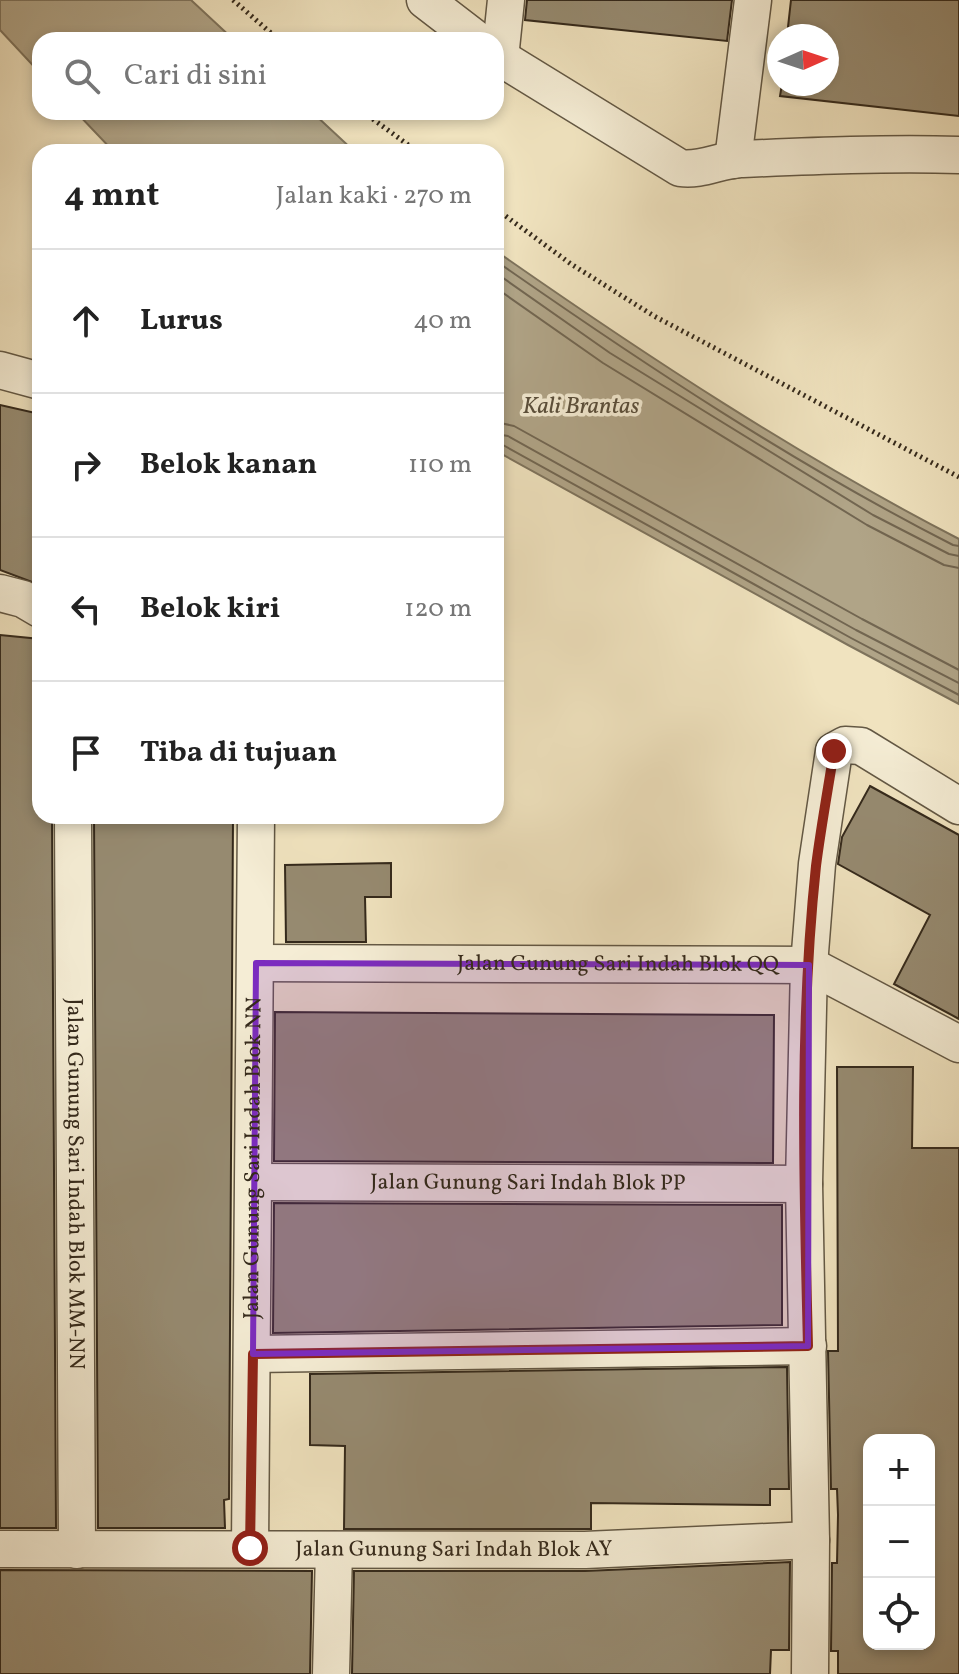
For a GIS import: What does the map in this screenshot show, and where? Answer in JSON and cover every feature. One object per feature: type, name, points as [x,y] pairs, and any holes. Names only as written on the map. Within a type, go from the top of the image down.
[{"type":"street","points":[[425,0],[466,32]]},
{"type":"street","points":[[497,32],[506,0]]},
{"type":"street","points":[[733,160],[753,0]]},
{"type":"street","points":[[504,59],[680,168],[706,168],[733,160],[873,153],[959,155]]},
{"type":"street","points":[[0,370],[32,379]]},
{"type":"street","points":[[0,593],[32,604]]},
{"type":"street","points":[[810,1674],[811,1540],[804,1184],[809,965],[817,864],[834,751],[850,747],[959,806]]},
{"type":"street","name":"Jalan Gunung Sari Indah Blok MM-NN","points":[[73,824],[77,1550]]},
{"type":"street","name":"Jalan Gunung Sari Indah Blok NN","points":[[250,1548],[256,824]]},
{"type":"street","name":"Jalan Gunung Sari Indah Blok QQ","points":[[256,963],[809,965],[959,1044]]},
{"type":"street","name":"Jalan Gunung Sari Indah Blok PP","points":[[254,1182],[804,1184]]},
{"type":"street","points":[[253,1354],[808,1346]]},
{"type":"street","name":"Jalan Gunung Sari Indah Blok AY","points":[[0,1549],[585,1550],[811,1540]]},
{"type":"street","points":[[331,1674],[334,1550]]},
{"type":"path","points":[[233,0],[270,32]]},
{"type":"path","points":[[374,120],[407,144]]},
{"type":"path","points":[[504,215],[571,264],[654,316],[959,477]]},
{"type":"highlighted area","points":[[256,963],[809,965],[808,1346],[253,1354]]},
{"type":"water","points":[[0,0],[191,0],[225,32],[32,32],[32,64],[0,30]]},
{"type":"water","points":[[84,120],[321,120],[346,144],[106,144]]},
{"type":"water","name":"Kali Brantas","points":[[504,256],[723,403],[840,474],[959,539],[959,704],[504,455]]},
{"type":"building","points":[[527,0],[732,0],[727,41],[525,20]]},
{"type":"building","points":[[791,0],[959,0],[959,116],[780,96],[839,96],[839,24],[788,24]]},
{"type":"building","points":[[0,405],[32,412],[32,582],[0,570]]},
{"type":"building","points":[[0,635],[32,638],[32,824],[52,824],[56,1528],[0,1528]]},
{"type":"building","points":[[870,786],[959,835],[959,1019],[894,984],[930,915],[838,864],[842,837]]},
{"type":"building","points":[[94,824],[233,824],[229,1499],[224,1500],[225,1528],[98,1528]]},
{"type":"building","points":[[391,863],[391,897],[365,897],[366,942],[286,942],[285,865]]},
{"type":"building","points":[[275,1012],[774,1015],[773,1163],[274,1161]]},
{"type":"building","points":[[837,1067],[913,1067],[912,1148],[959,1148],[959,1674],[838,1674],[838,1651],[831,1651],[832,1563],[837,1563],[838,1515],[837,1489],[831,1489],[828,1351],[838,1351]]},
{"type":"building","points":[[274,1203],[782,1205],[782,1325],[273,1333]]},
{"type":"building","points":[[787,1367],[789,1489],[770,1489],[770,1505],[591,1503],[591,1529],[344,1529],[345,1446],[310,1445],[310,1374]]},
{"type":"building","points":[[790,1562],[789,1650],[771,1650],[770,1674],[352,1674],[354,1571],[585,1571]]},
{"type":"building","points":[[0,1570],[312,1571],[310,1674],[0,1674]]},
{"type":"route","points":[[250,1548],[253,1354],[808,1346],[804,1184],[809,965],[817,864],[834,751]]}]
